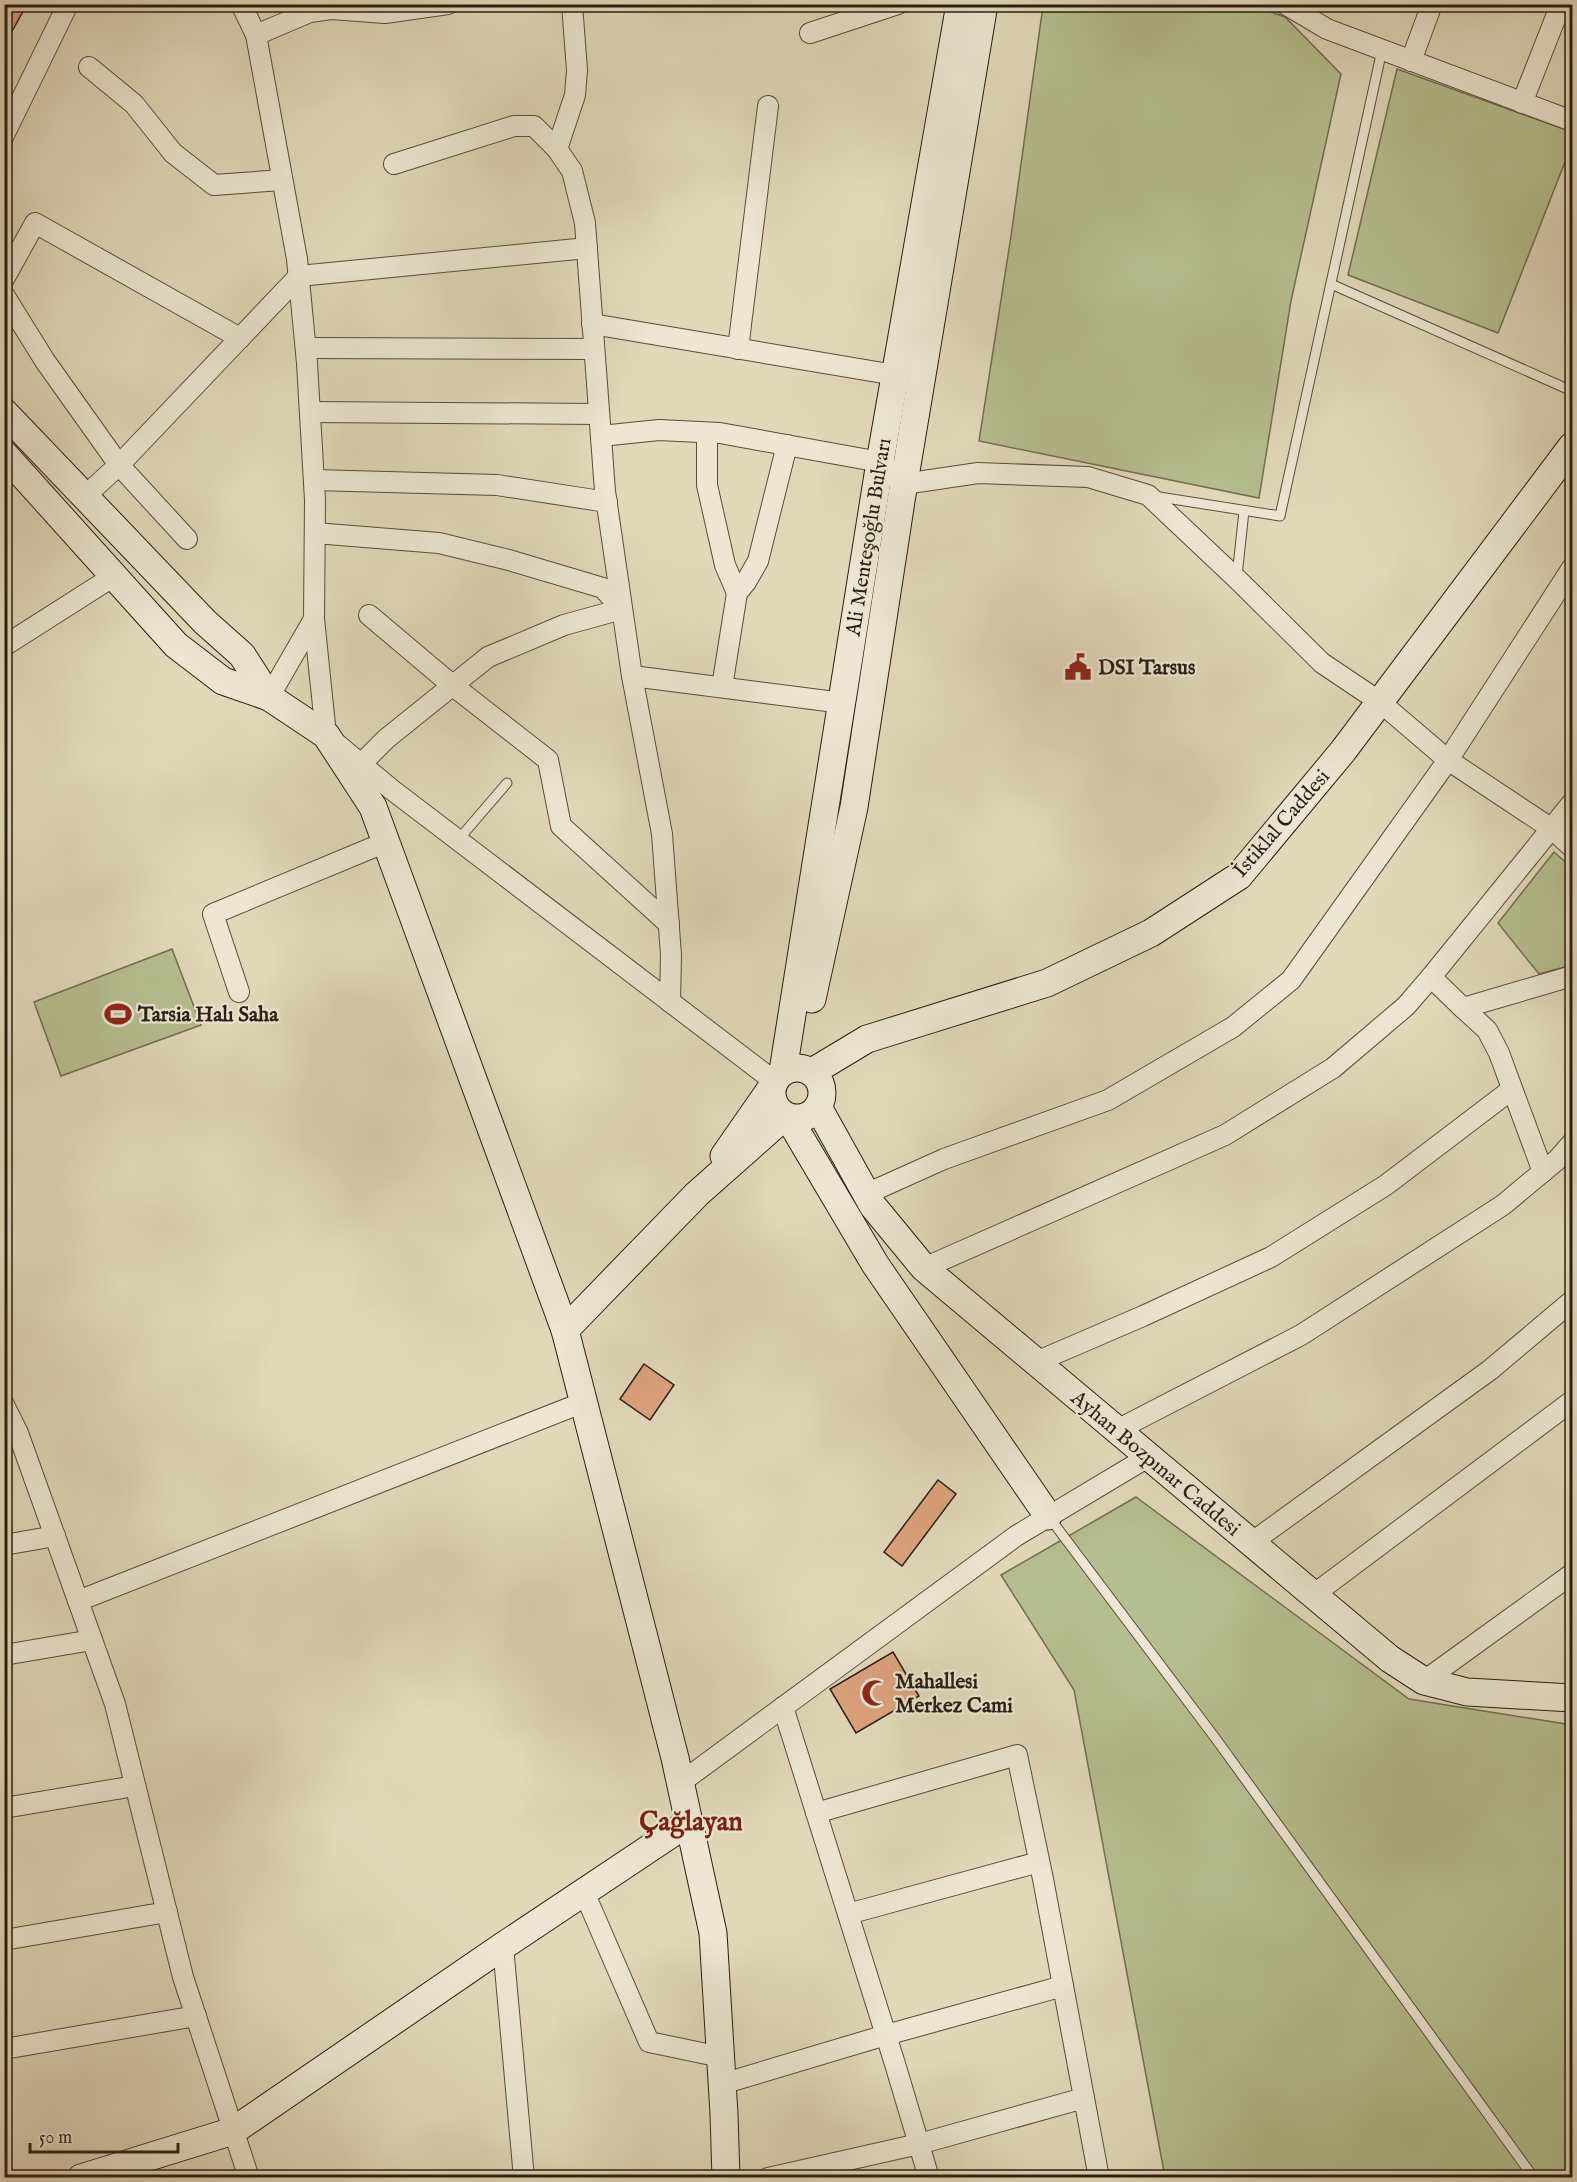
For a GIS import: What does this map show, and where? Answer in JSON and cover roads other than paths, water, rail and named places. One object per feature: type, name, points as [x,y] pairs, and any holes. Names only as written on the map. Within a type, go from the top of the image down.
[{"type":"street","points":[[4,135],[68,4]]},
{"type":"street","points":[[241,4],[256,35],[299,276],[314,480],[314,619],[326,735],[373,807],[565,1330],[680,1783],[713,1934],[726,2178]]},
{"type":"street","points":[[256,35],[310,12],[331,9],[385,13],[448,4]]},
{"type":"street","points":[[557,148],[575,95],[577,70],[572,4]]},
{"type":"street","points":[[810,33],[898,4]]},
{"type":"street","name":"Ali Menteşoğlu Bulvarı","points":[[787,1076],[894,375],[960,4]]},
{"type":"street","name":"Ali Menteşoğlu Bulvarı","points":[[787,1076],[854,807],[904,484],[984,4]]},
{"type":"street","points":[[1285,4],[1327,29],[1572,121]]},
{"type":"street","points":[[1411,61],[1432,4]]},
{"type":"street","points":[[1522,103],[1561,4]]},
{"type":"street","points":[[89,67],[134,104],[173,153],[214,185],[282,180]]},
{"type":"street","points":[[738,349],[768,106]]},
{"type":"street","points":[[394,164],[514,126],[534,126],[557,148],[572,171],[585,223],[607,502],[633,676],[662,834],[671,955],[670,1002]]},
{"type":"street","points":[[4,279],[35,223],[240,338]]},
{"type":"street","points":[[84,497],[118,465],[299,276],[586,248]]},
{"type":"street","points":[[4,295],[45,361],[118,465],[187,538]]},
{"type":"street","points":[[592,324],[894,375]]},
{"type":"street","points":[[306,348],[594,349]]},
{"type":"street","points":[[4,412],[205,622],[242,655],[269,697]]},
{"type":"street","points":[[310,412],[599,414]]},
{"type":"street","points":[[601,436],[659,430],[707,432],[880,462],[904,484],[978,473],[1088,477],[1148,495],[1322,663],[1380,702],[1448,760],[1552,829],[1572,847]]},
{"type":"street","points":[[707,432],[707,485],[725,565],[737,593]]},
{"type":"street","points":[[722,687],[737,593],[758,561],[787,445]]},
{"type":"street","name":"İstiklal Caddesi","points":[[787,1076],[867,1039],[1047,983],[1151,933],[1239,876],[1343,751],[1572,446]]},
{"type":"street","points":[[5,454],[176,645],[223,681],[269,697],[326,735],[391,789],[670,1002],[787,1076],[820,1082],[822,1095],[814,1112],[803,1118],[787,1116],[697,1194],[565,1330]]},
{"type":"street","points":[[314,480],[497,486],[607,502]]},
{"type":"street","points":[[315,533],[439,543],[509,560],[603,588],[622,609]]},
{"type":"street","points":[[866,1194],[944,1159],[1108,1100],[1233,1026],[1291,980],[1448,760],[1572,568]]},
{"type":"street","points":[[4,646],[114,576]]},
{"type":"street","points":[[361,764],[386,739],[488,657],[564,625],[622,609]]},
{"type":"street","points":[[369,615],[452,685],[549,760],[561,826],[669,924]]},
{"type":"street","points":[[269,697],[314,619]]},
{"type":"street","points":[[633,676],[843,703]]},
{"type":"street","points":[[868,1253],[924,1268],[1225,1136],[1333,1068],[1406,1006],[1572,803]]},
{"type":"street","points":[[239,992],[213,914],[386,842]]},
{"type":"street","points":[[1463,1008],[1572,976]]},
{"type":"street","points":[[1431,977],[1487,1030],[1544,1172]]},
{"type":"street","points":[[787,1076],[771,1094],[775,1106],[787,1116],[868,1253],[1048,1516]]},
{"type":"street","points":[[697,1194],[787,1076]]},
{"type":"street","points":[[1036,1362],[1271,1257],[1386,1185],[1511,1090]]},
{"type":"street","name":"Ayhan Bozpınar Caddesi","points":[[818,1107],[873,1206],[924,1268],[1390,1659],[1424,1681],[1467,1692],[1568,1693]]},
{"type":"street","points":[[1117,1430],[1301,1335],[1503,1205],[1544,1172],[1572,1143]]},
{"type":"street","points":[[1251,1543],[1490,1370],[1572,1301]]},
{"type":"street","points":[[1313,1596],[1572,1401]]},
{"type":"street","points":[[78,1601],[584,1402]]},
{"type":"street","points":[[4,1405],[11,1434],[55,1536],[114,1704],[183,1977],[249,2178]]},
{"type":"street","points":[[680,1783],[1016,1536],[1148,1456]]},
{"type":"street","points":[[4,1545],[55,1536]]},
{"type":"street","points":[[1424,1681],[1572,1574]]},
{"type":"street","points":[[4,1654],[92,1640]]},
{"type":"street","points":[[783,1707],[929,2178]]},
{"type":"street","points":[[816,1813],[1017,1755],[1099,2178]]},
{"type":"street","points":[[4,1808],[135,1786]]},
{"type":"street","points":[[81,2178],[233,2132],[503,1946],[689,1822]]},
{"type":"street","points":[[848,1914],[1039,1862]]},
{"type":"street","points":[[584,1892],[648,2042],[721,2057]]},
{"type":"street","points":[[4,1940],[166,1912]]},
{"type":"street","points":[[503,1946],[524,2178]]},
{"type":"street","points":[[722,2084],[1063,1986]]},
{"type":"street","points":[[4,2049],[196,2016]]},
{"type":"street","points":[[768,2178],[919,2144],[1084,2098]]},
{"type":"lane","points":[[1148,495],[1280,516],[1382,50]]},
{"type":"lane","points":[[1331,284],[1572,391]]},
{"type":"lane","points":[[1236,578],[1244,511]]},
{"type":"lane","points":[[458,840],[507,783]]},
{"type":"lane","points":[[1048,1516],[1216,1739],[1534,2178]]},
{"type":"place","name":"DSI Tarsus","points":[[1078,667]]},
{"type":"place","name":"Tarsia Halı Saha","points":[[118,1014]]},
{"type":"place","name":"Mahallesi Merkez Cami","points":[[875,1693]]},
{"type":"district","name":"Çağlayan","points":[[691,1821]]}]
